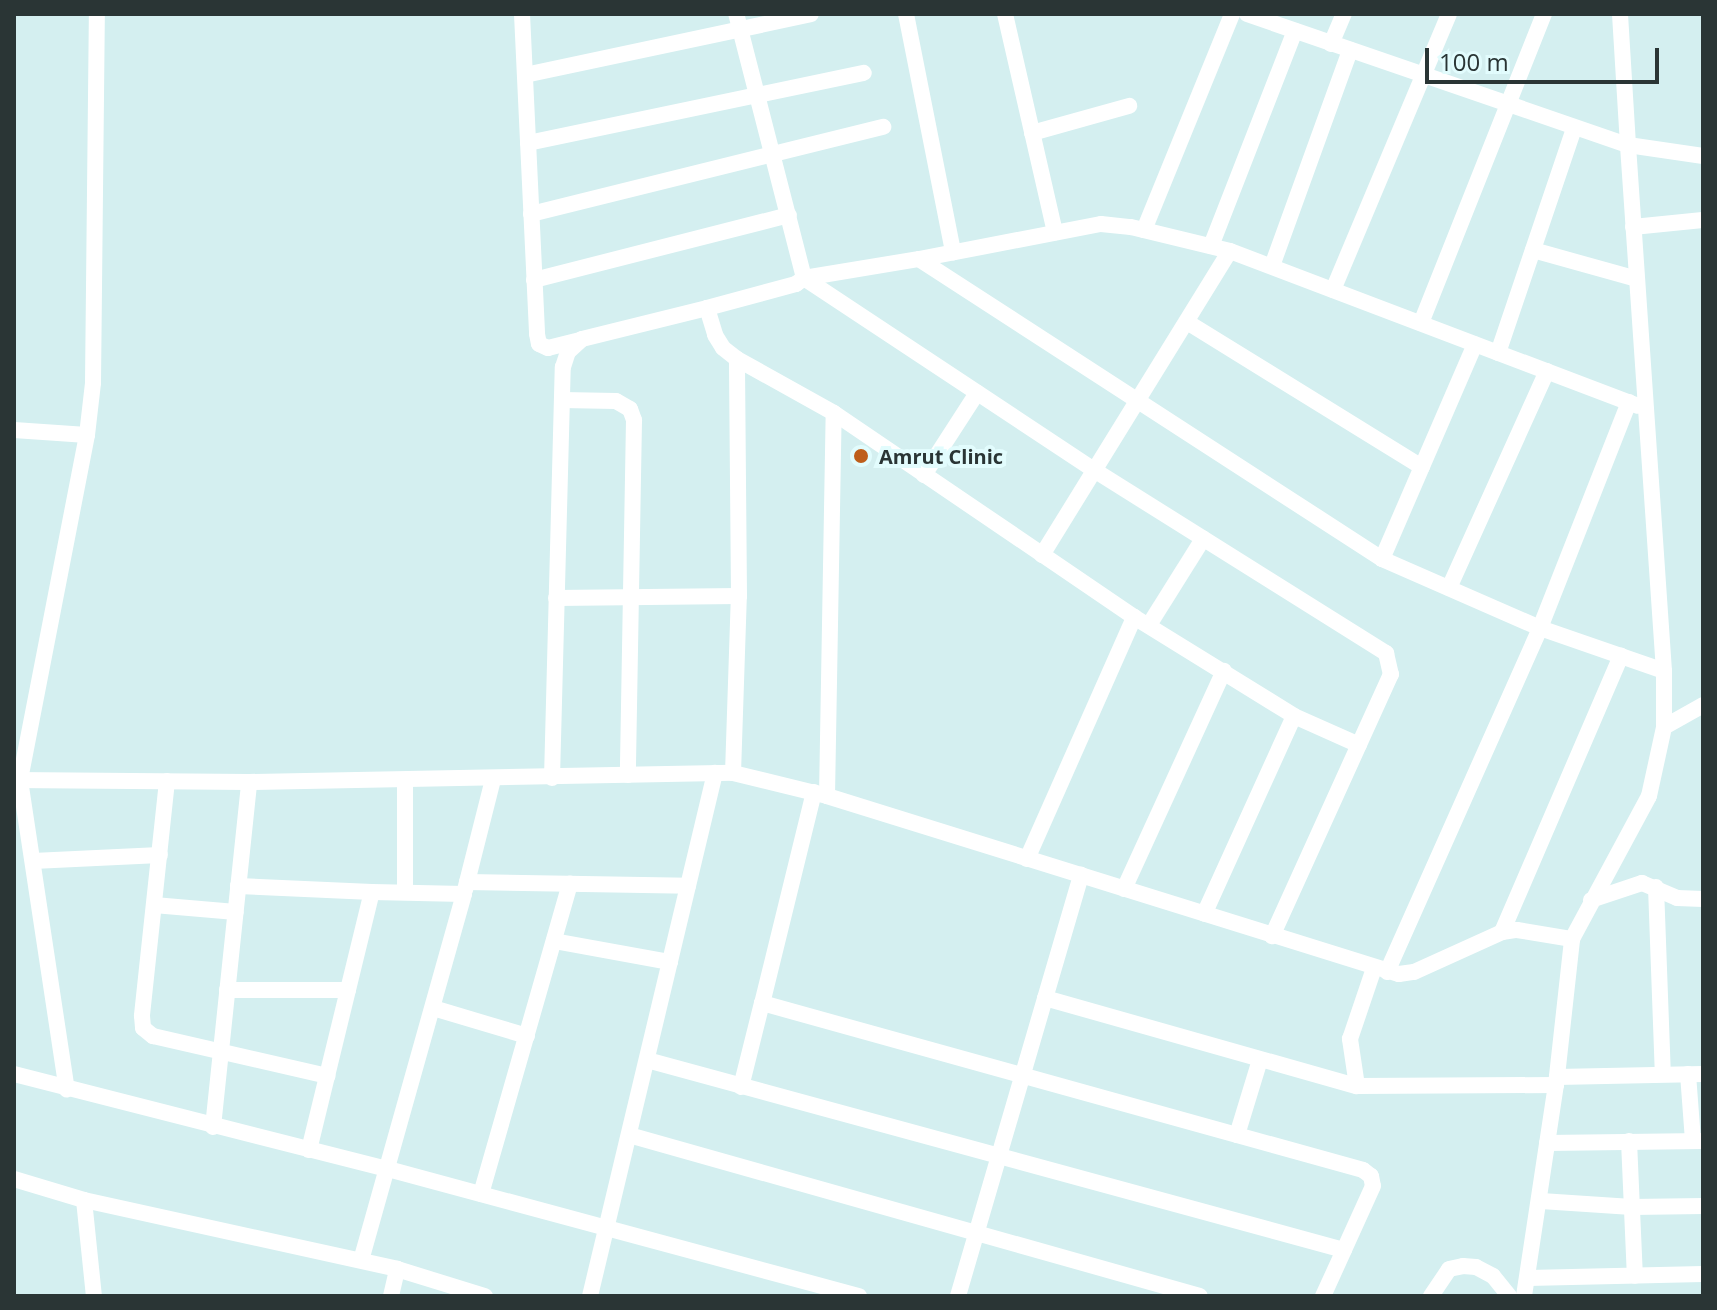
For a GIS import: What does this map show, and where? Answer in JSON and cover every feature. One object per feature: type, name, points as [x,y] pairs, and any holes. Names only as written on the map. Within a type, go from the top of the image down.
[{"type":"street","points":[[67,1089],[33,861],[17,780],[87,435],[93,383],[97,14]]},
{"type":"street","points":[[522,14],[534,280],[539,344],[548,348],[796,284],[804,278],[1101,224],[1144,230],[1230,251],[1637,405]]},
{"type":"street","points":[[525,75],[737,22],[811,14]]},
{"type":"street","points":[[906,14],[953,252]]},
{"type":"street","points":[[1005,14],[1055,232]]},
{"type":"street","points":[[1144,230],[1232,14]]},
{"type":"street","points":[[1247,14],[1574,129],[1628,145],[1703,156]]},
{"type":"street","points":[[1331,44],[1344,14]]},
{"type":"street","points":[[1333,290],[1449,14]]},
{"type":"street","points":[[1421,323],[1544,14]]},
{"type":"street","points":[[1524,1296],[1541,1201],[1572,939],[1649,796],[1664,727],[1664,671],[1637,405],[1637,279],[1620,14]]},
{"type":"street","points":[[737,22],[804,278],[1094,470],[1386,653],[1391,674],[1272,936]]},
{"type":"street","points":[[1211,246],[1295,31]]},
{"type":"street","points":[[1272,266],[1350,50]]},
{"type":"street","points":[[528,143],[864,73]]},
{"type":"street","points":[[1032,133],[1129,106]]},
{"type":"street","points":[[531,214],[883,127]]},
{"type":"street","points":[[1498,353],[1574,129]]},
{"type":"street","points":[[534,280],[789,215]]},
{"type":"street","points":[[1633,227],[1703,220]]},
{"type":"street","points":[[1533,250],[1637,279]]},
{"type":"street","points":[[1042,555],[1230,251]]},
{"type":"street","points":[[919,259],[1382,559],[1540,628],[1664,671]]},
{"type":"street","points":[[707,308],[715,335],[737,359],[834,413],[1142,621],[1294,716],[1359,745]]},
{"type":"street","points":[[1187,322],[1422,467]]},
{"type":"street","points":[[552,778],[563,367],[568,352],[582,339]]},
{"type":"street","points":[[1382,559],[1475,344]]},
{"type":"street","points":[[733,773],[739,596],[737,359]]},
{"type":"street","points":[[1449,588],[1547,371]]},
{"type":"street","points":[[924,475],[977,393]]},
{"type":"street","points":[[562,400],[616,401],[630,409],[634,420],[628,775]]},
{"type":"street","points":[[1357,1086],[1350,1039],[1540,628],[1637,405]]},
{"type":"street","points":[[741,1087],[821,794],[834,413]]},
{"type":"street","points":[[14,430],[87,435]]},
{"type":"street","points":[[1027,859],[1142,621],[1203,539]]},
{"type":"street","points":[[556,598],[739,596]]},
{"type":"street","points":[[1502,932],[1621,656]]},
{"type":"street","points":[[1124,889],[1224,671]]},
{"type":"street","points":[[1664,727],[1703,705]]},
{"type":"street","points":[[1204,914],[1294,716]]},
{"type":"street","points":[[590,1296],[715,773]]},
{"type":"street","points":[[17,780],[249,782],[733,773],[821,794],[1381,970],[1414,972],[1502,932],[1517,930],[1572,939]]},
{"type":"street","points":[[361,1260],[466,888],[493,779]]},
{"type":"street","points":[[405,780],[405,892]]},
{"type":"street","points":[[167,781],[143,1028],[153,1036],[327,1076]]},
{"type":"street","points":[[213,1127],[249,782]]},
{"type":"street","points":[[33,861],[160,855]]},
{"type":"street","points":[[958,1296],[1081,875]]},
{"type":"street","points":[[238,886],[405,892],[570,883],[688,886]]},
{"type":"street","points":[[481,1194],[570,883]]},
{"type":"street","points":[[1591,900],[1632,883],[1656,887],[1677,898],[1703,899]]},
{"type":"street","points":[[1656,887],[1663,1074]]},
{"type":"street","points":[[309,1150],[372,892]]},
{"type":"street","points":[[154,905],[236,912]]},
{"type":"street","points":[[554,941],[670,962]]},
{"type":"street","points":[[227,990],[348,990]]},
{"type":"street","points":[[1045,998],[1357,1086],[1695,1074],[1698,1141],[1547,1143]]},
{"type":"street","points":[[762,1003],[1363,1170],[1371,1176],[1373,1186],[1323,1296]]},
{"type":"street","points":[[433,1008],[527,1036]]},
{"type":"street","points":[[647,1060],[1344,1250]]},
{"type":"street","points":[[1237,1135],[1260,1060]]},
{"type":"street","points":[[14,1074],[607,1226],[859,1296]]},
{"type":"street","points":[[629,1135],[1200,1296]]},
{"type":"street","points":[[1629,1141],[1635,1276]]},
{"type":"street","points":[[14,1179],[84,1200],[361,1260],[485,1296]]},
{"type":"street","points":[[84,1200],[94,1296]]},
{"type":"street","points":[[1541,1201],[1632,1207],[1703,1206]]},
{"type":"street","points":[[1431,1296],[1449,1269],[1463,1266],[1476,1267],[1493,1276],[1509,1296]]},
{"type":"street","points":[[391,1296],[397,1269]]},
{"type":"street","points":[[1528,1278],[1703,1274]]},
{"type":"place","name":"Amrut Clinic","points":[[861,456]]}]
